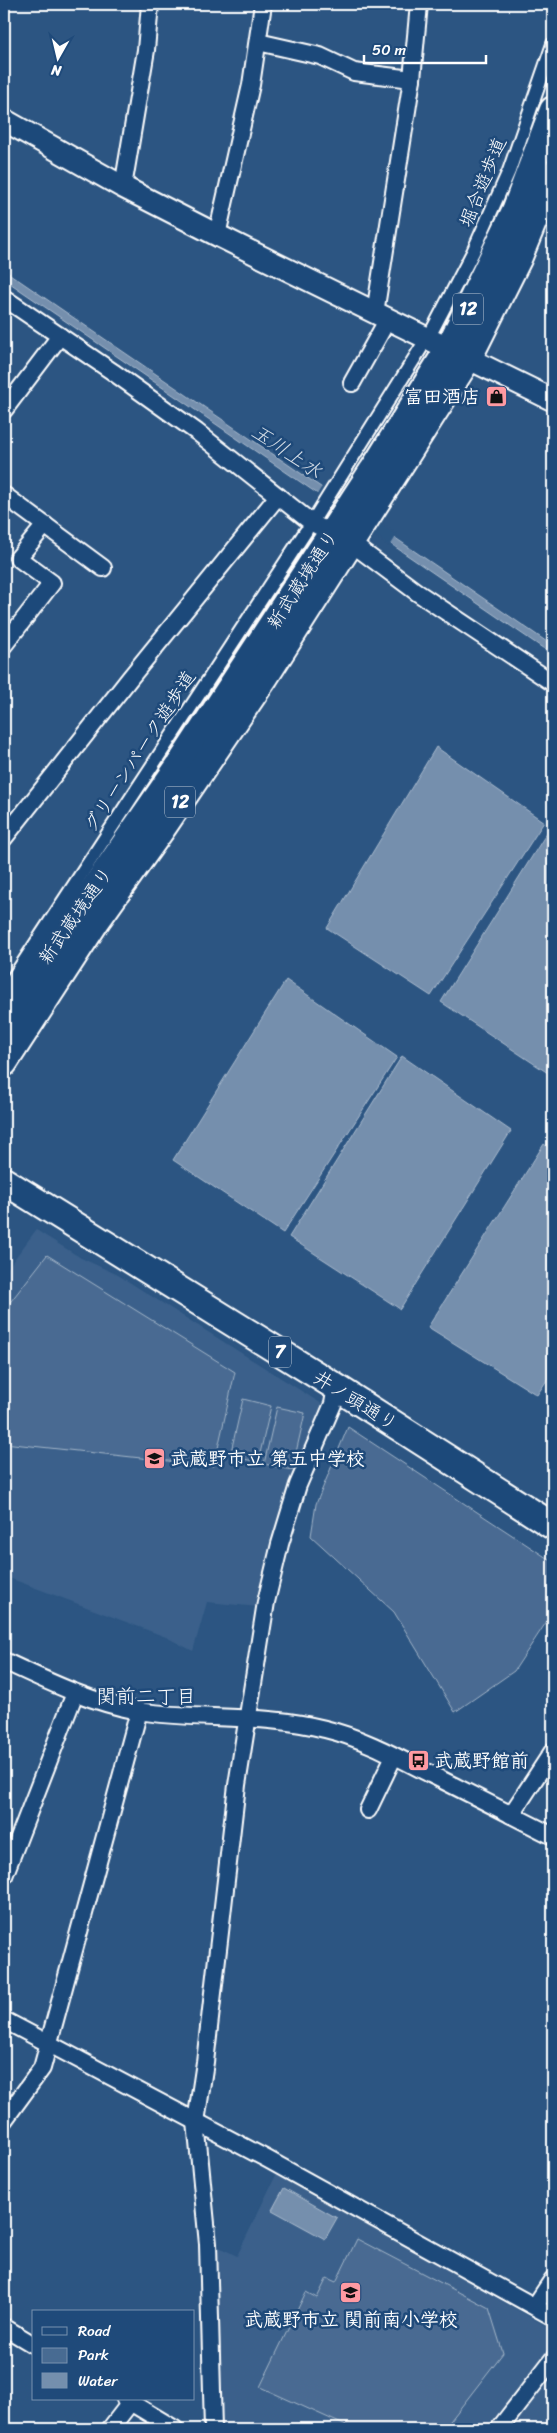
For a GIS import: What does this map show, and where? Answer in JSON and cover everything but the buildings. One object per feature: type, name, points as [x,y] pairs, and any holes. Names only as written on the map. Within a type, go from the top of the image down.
[{"type":"main road","name":"新武蔵境通り","points":[[4,1022],[31,979],[180,766],[357,494],[450,345],[515,211],[553,110]]},
{"type":"main road","name":"新武蔵境通り","points":[[450,345],[518,259],[553,174]]},
{"type":"main road","name":"新武蔵境通り","points":[[4,1063],[97,920],[265,677],[332,532]]},
{"type":"main road","name":"井ノ頭通り","points":[[4,1181],[336,1387],[553,1526]]},
{"type":"street","points":[[123,187],[146,50],[150,4]]},
{"type":"street","points":[[217,235],[251,85],[264,4]]},
{"type":"street","points":[[352,384],[381,316],[412,79],[419,4]]},
{"type":"street","points":[[258,42],[320,56],[354,72],[412,79]]},
{"type":"street","name":"堀合遊歩道","points":[[450,345],[473,252],[509,171],[553,44]]},
{"type":"street","points":[[4,120],[123,187],[217,235],[381,316],[450,345],[553,400]]},
{"type":"street","points":[[4,298],[189,427],[312,523],[332,532],[418,593],[553,683]]},
{"type":"street","points":[[4,410],[60,336]]},
{"type":"street","points":[[357,494],[421,348]]},
{"type":"street","points":[[4,495],[103,568]]},
{"type":"street","points":[[4,838],[130,678],[278,496]]},
{"type":"street","points":[[5,642],[52,583],[18,558],[44,525]]},
{"type":"street","name":"グリーンパーク遊歩道","points":[[4,992],[332,532]]},
{"type":"street","points":[[212,2429],[208,2244],[196,2122],[205,2062],[237,1785],[266,1602],[280,1544],[298,1485],[333,1404],[336,1387]]},
{"type":"street","points":[[4,1661],[75,1693],[106,1704],[140,1711],[291,1721],[327,1729],[372,1744],[553,1836]]},
{"type":"street","points":[[4,1876],[75,1693]]},
{"type":"street","points":[[4,2120],[42,2068],[140,1711]]},
{"type":"street","points":[[511,1815],[553,1751]]},
{"type":"street","points":[[368,1810],[394,1756]]},
{"type":"street","points":[[4,2020],[267,2159],[553,2317]]},
{"type":"street","points":[[534,2306],[553,2279]]},
{"type":"street","points":[[4,2327],[32,2344]]},
{"type":"street","points":[[499,2429],[553,2359]]},
{"type":"street","points":[[110,2429],[127,2401],[175,2429]]},
{"type":"shaded area","name":"武蔵野市立 第五中学校","points":[[36,1230],[81,1258],[118,1275],[325,1406],[259,1607],[207,1602],[193,1651],[166,1637],[4,1576],[4,1273]]},
{"type":"shaded area","name":"武蔵野市立 関前南小学校","points":[[277,2173],[553,2330],[553,2345],[489,2429],[219,2429],[213,2244],[237,2256]]},
{"type":"shaded area","points":[[553,2372],[553,2429],[509,2429]]},
{"type":"green space","points":[[47,1255],[235,1372],[214,1466],[4,1443],[4,1310]]},
{"type":"green space","points":[[243,1399],[271,1406],[258,1462],[230,1456]]},
{"type":"green space","points":[[277,1407],[305,1413],[292,1470],[264,1464]]},
{"type":"green space","points":[[348,1427],[553,1562],[553,1612],[514,1671],[455,1712],[394,1612],[311,1536],[316,1504]]},
{"type":"green space","points":[[357,2239],[489,2308],[503,2353],[444,2429],[353,2429],[260,2387],[306,2292],[317,2298],[327,2278],[336,2282]]},
{"type":"water","points":[[4,270],[553,646],[553,655],[4,279]]},
{"type":"water","points":[[436,747],[544,822],[431,996],[327,928]]},
{"type":"water","points":[[553,823],[553,1064],[548,1073],[441,1002]]},
{"type":"water","points":[[286,980],[397,1057],[283,1233],[173,1160]]},
{"type":"water","points":[[402,1056],[511,1131],[400,1309],[289,1237]]},
{"type":"water","points":[[544,1144],[553,1151],[553,1371],[537,1395],[428,1327]]},
{"type":"water","points":[[284,2188],[337,2218],[325,2239],[272,2210]]},
{"type":"pier","points":[[323,485],[397,535],[390,546],[316,496]]},
{"type":"place","name":"富田酒店","points":[[496,396]]},
{"type":"place","name":"武蔵野市立 第五中学校","points":[[154,1458]]},
{"type":"place","name":"武蔵野館前","points":[[418,1760]]},
{"type":"place","name":"武蔵野市立 関前南小学校","points":[[351,2293]]},
{"type":"district","name":"関前二丁目","points":[[146,1696]]},
{"type":"water label","name":"玉川上水","points":[[287,451]]}]
